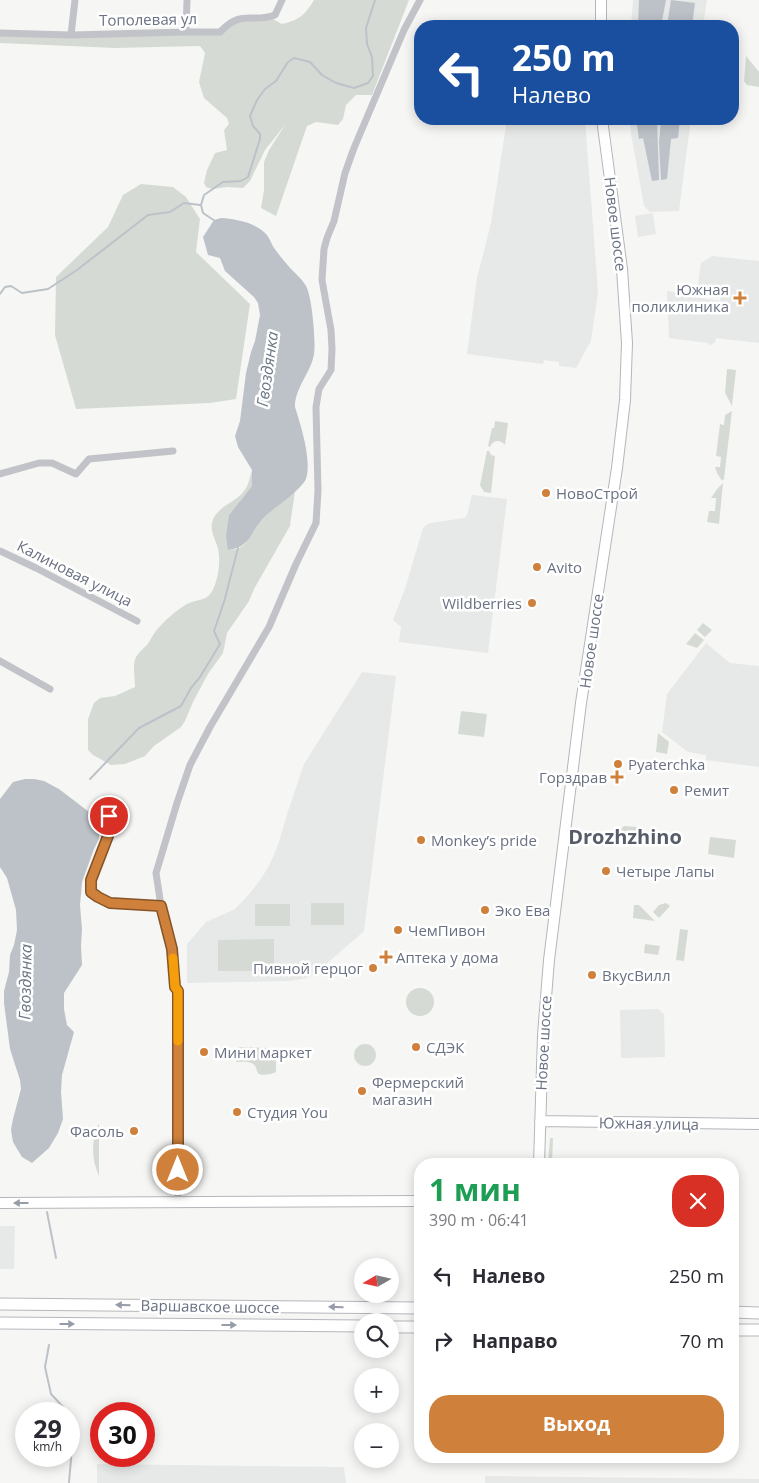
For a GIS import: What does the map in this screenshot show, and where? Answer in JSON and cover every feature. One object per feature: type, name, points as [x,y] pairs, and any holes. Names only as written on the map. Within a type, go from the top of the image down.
[{"type":"main road","name":"Варшавское шоссе","points":[[0,1304],[414,1308]]},
{"type":"main road","points":[[739,1312],[759,1313]]},
{"type":"main road","name":"Варшавское шоссе","points":[[0,1323],[354,1326]]},
{"type":"main road","points":[[399,1327],[414,1327]]},
{"type":"main road","points":[[739,1330],[759,1330]]},
{"type":"street","points":[[71,35],[75,0]]},
{"type":"street","points":[[186,0],[186,32]]},
{"type":"street","name":"Тополевая ул","points":[[0,33],[71,35],[220,32],[230,23],[241,18],[275,15],[282,0]]},
{"type":"street","points":[[178,1203],[178,991],[175,987],[172,949],[161,906],[156,873],[190,765],[210,727],[269,627],[316,523],[318,491],[316,407],[319,389],[331,370],[332,349],[331,330],[322,280],[326,243],[334,221],[345,173],[354,148],[404,30],[420,0]]},
{"type":"street","points":[[601,0],[601,20]]},
{"type":"street","name":"Новое шоссе","points":[[539,1158],[543,1035],[549,960],[581,703],[626,400],[627,343],[622,269],[603,125]]},
{"type":"street","points":[[0,474],[39,463],[52,463],[76,474],[89,459],[173,451]]},
{"type":"street","name":"Калиновая улица","points":[[0,550],[137,621]]},
{"type":"street","points":[[0,661],[50,689]]},
{"type":"street","points":[[109,816],[108,836],[91,880],[91,892],[110,903],[161,906]]},
{"type":"street","name":"Южная улица","points":[[540,1121],[759,1124]]},
{"type":"street","points":[[0,1203],[414,1201]]},
{"type":"shaded area","points":[[314,0],[409,0],[372,95],[356,95],[346,105],[343,119],[338,125],[316,122],[307,126],[276,216],[261,208],[264,190],[264,162],[269,150],[285,125],[265,150],[250,181],[243,188],[227,187],[213,189],[206,187],[204,183],[207,170],[215,153],[227,150],[224,130],[229,124],[227,118],[204,98],[199,82],[205,53],[200,46],[115,48],[0,43],[0,33],[220,32],[230,23],[269,17],[282,24],[293,21],[301,16],[308,10]]},
{"type":"shaded area","points":[[633,0],[707,0],[704,20],[631,20]]},
{"type":"shaded area","points":[[746,56],[759,72],[759,87],[747,85],[744,81]]},
{"type":"shaded area","points":[[506,125],[585,125],[598,292],[591,341],[576,368],[559,366],[559,362],[544,360],[543,364],[467,354],[477,278],[491,223]]},
{"type":"shaded area","points":[[630,125],[690,125],[679,211],[650,212],[644,206]]},
{"type":"shaded area","points":[[141,184],[173,187],[186,197],[200,219],[196,252],[250,304],[236,399],[210,403],[76,409],[55,335],[56,277],[108,227],[123,195]]},
{"type":"shaded area","points":[[653,213],[656,234],[638,237],[635,216]]},
{"type":"shaded area","name":"Южная поликлиника","points":[[712,256],[759,261],[759,343],[716,338],[715,342],[711,345],[669,338],[667,291],[720,301],[721,295],[697,292],[701,263]]},
{"type":"shaded area","points":[[727,369],[736,370],[732,406],[725,393]]},
{"type":"shaded area","points":[[732,411],[724,479],[722,481],[715,467],[720,467],[721,457],[716,456],[720,424],[724,425],[725,415]]},
{"type":"shaded area","points":[[495,421],[508,423],[505,445],[497,441],[490,447],[488,446]]},
{"type":"shaded area","points":[[487,451],[495,456],[491,493],[484,492],[480,485]]},
{"type":"shaded area","points":[[252,470],[252,486],[229,515],[228,550],[238,549],[245,544],[261,521],[276,505],[295,491],[290,526],[249,601],[227,633],[223,653],[208,674],[181,727],[154,746],[145,756],[125,764],[111,765],[88,750],[88,719],[94,703],[100,698],[115,696],[135,687],[134,668],[136,657],[155,632],[183,607],[209,596],[217,578],[219,566],[218,549],[212,530],[214,517],[222,508],[242,493],[248,484]]},
{"type":"shaded area","points":[[723,483],[719,524],[707,522],[709,511],[715,511],[716,498],[711,498]]},
{"type":"shaded area","points":[[472,495],[507,499],[488,653],[399,642],[401,627],[393,620],[405,589],[423,528],[431,523],[464,518],[467,515]]},
{"type":"shaded area","points":[[703,623],[712,630],[705,637],[697,630]]},
{"type":"shaded area","points":[[695,633],[704,640],[697,648],[686,644]]},
{"type":"shaded area","points":[[706,643],[730,663],[759,666],[759,767],[706,760],[706,755],[688,752],[662,732],[667,694]]},
{"type":"shaded area","points":[[362,672],[396,676],[364,931],[315,974],[307,978],[290,981],[187,983],[187,944],[206,922],[235,909],[260,880],[269,866],[278,845],[304,764]]},
{"type":"shaded area","points":[[461,711],[487,714],[484,737],[458,734]]},
{"type":"shaded area","points":[[658,733],[669,742],[667,754],[656,752]]},
{"type":"shaded area","points":[[624,826],[637,827],[635,839],[614,836]]},
{"type":"shaded area","points":[[710,837],[736,840],[734,858],[708,854]]},
{"type":"shaded area","points":[[311,903],[344,903],[344,925],[311,925]]},
{"type":"shaded area","points":[[666,903],[670,906],[659,918],[653,912],[659,905]]},
{"type":"shaded area","points":[[255,904],[290,904],[290,926],[255,926]]},
{"type":"shaded area","points":[[634,905],[639,905],[655,921],[633,918]]},
{"type":"shaded area","points":[[680,929],[688,930],[684,961],[676,960]]},
{"type":"shaded area","points":[[274,939],[274,971],[218,971],[218,940]]},
{"type":"shaded area","points":[[645,944],[660,946],[658,955],[644,953]]},
{"type":"shaded area","points":[[420,988],[430,992],[434,1002],[430,1012],[420,1016],[410,1012],[406,1002],[410,992]]},
{"type":"shaded area","points":[[658,1009],[664,1014],[665,1057],[621,1058],[620,1010]]},
{"type":"shaded area","points":[[365,1044],[373,1047],[376,1055],[373,1063],[365,1066],[357,1063],[354,1055],[357,1047]]},
{"type":"shaded area","points":[[238,1047],[273,1048],[276,1051],[276,1072],[261,1075],[251,1063],[236,1062],[235,1051]]},
{"type":"shaded area","points":[[99,1123],[99,1176],[94,1163],[93,1150],[94,1136]]},
{"type":"shaded area","points":[[550,1138],[553,1138],[552,1158],[548,1158]]},
{"type":"shaded area","points":[[0,1226],[15,1226],[14,1269],[0,1269]]},
{"type":"shaded area","points":[[155,1465],[344,1467],[346,1483],[97,1483],[97,1467],[155,1467]]},
{"type":"shaded area","points":[[485,1476],[759,1479],[759,1483],[485,1483]]},
{"type":"water","points":[[639,0],[666,0],[662,20],[638,20]]},
{"type":"water","points":[[671,0],[695,3],[693,20],[668,20]]},
{"type":"water","points":[[637,125],[657,125],[659,180],[652,181],[643,138],[639,139]]},
{"type":"water","points":[[660,125],[679,125],[678,138],[671,139],[667,179],[661,180],[659,143]]},
{"type":"water","points":[[221,218],[249,223],[264,232],[274,248],[304,283],[310,299],[314,340],[314,354],[310,367],[300,386],[295,407],[307,453],[306,479],[292,495],[265,517],[245,543],[235,549],[228,550],[226,536],[229,515],[252,486],[252,470],[238,447],[235,436],[240,421],[246,373],[260,315],[258,303],[254,297],[225,271],[220,258],[208,255],[203,237],[214,220]]},
{"type":"water","points":[[25,779],[44,781],[59,789],[93,815],[99,827],[99,839],[82,882],[80,905],[82,965],[64,993],[67,1025],[74,1032],[62,1075],[63,1119],[58,1133],[49,1148],[32,1163],[22,1157],[13,1142],[11,1130],[21,1089],[10,1049],[4,991],[9,972],[10,955],[17,930],[16,910],[7,878],[0,867],[0,799],[13,782]]},
{"type":"waterway","name":"Гвоздянка","points":[[215,221],[203,213],[201,205],[204,195],[223,182],[241,181],[248,177],[260,139],[260,134],[253,126],[250,116],[257,100],[265,89],[276,81],[288,62],[294,58],[310,62],[322,75],[336,83],[354,88],[368,83],[373,76],[372,57],[367,44],[366,28],[375,0]]},
{"type":"waterway","points":[[0,294],[5,287],[11,286],[22,293],[48,289],[77,270],[148,215],[170,212],[184,203],[200,205]]},
{"type":"waterway","name":"Гвоздянка","points":[[90,779],[139,728],[181,706],[200,677],[220,644],[214,631],[224,602],[238,548]]},
{"type":"waterway","name":"Гвоздянка","points":[[47,1212],[56,1258]]},
{"type":"waterway","name":"Гвоздянка","points":[[49,1345],[45,1367],[51,1394],[58,1402]]},
{"type":"waterway","name":"Гвоздянка","points":[[69,1483],[70,1467]]},
{"type":"slow traffic","points":[[173,958],[175,987],[178,991],[178,1041]]},
{"type":"place","name":"Южная поликлиника","points":[[740,298]]},
{"type":"place","name":"НовоСтрой","points":[[546,493]]},
{"type":"place","name":"Avito","points":[[537,567]]},
{"type":"place","name":"Wildberries","points":[[532,603]]},
{"type":"place","name":"Pyaterchka","points":[[618,764]]},
{"type":"place","name":"Горздрав","points":[[617,777]]},
{"type":"place","name":"Ремит","points":[[674,790]]},
{"type":"place","name":"Monkey’s pride","points":[[421,840]]},
{"type":"place","name":"Четыре Лапы","points":[[606,871]]},
{"type":"place","name":"Эко Ева","points":[[485,910]]},
{"type":"place","name":"ЧемПивон","points":[[398,930]]},
{"type":"place","name":"Аптека у дома","points":[[386,957]]},
{"type":"place","name":"Пивной герцог","points":[[373,968]]},
{"type":"place","name":"ВкусВилл","points":[[592,975]]},
{"type":"place","name":"СДЭК","points":[[416,1047]]},
{"type":"place","name":"Мини маркет","points":[[204,1052]]},
{"type":"place","name":"Фермерский магазин","points":[[362,1091]]},
{"type":"place","name":"Студия You","points":[[237,1112]]},
{"type":"place","name":"Фасоль","points":[[134,1131]]},
{"type":"district","name":"Drozhzhino","points":[[625,836]]},
{"type":"route","points":[[109,816],[108,836],[91,880],[91,892],[110,903],[161,906],[172,949],[175,987],[178,991],[178,1170]]}]
